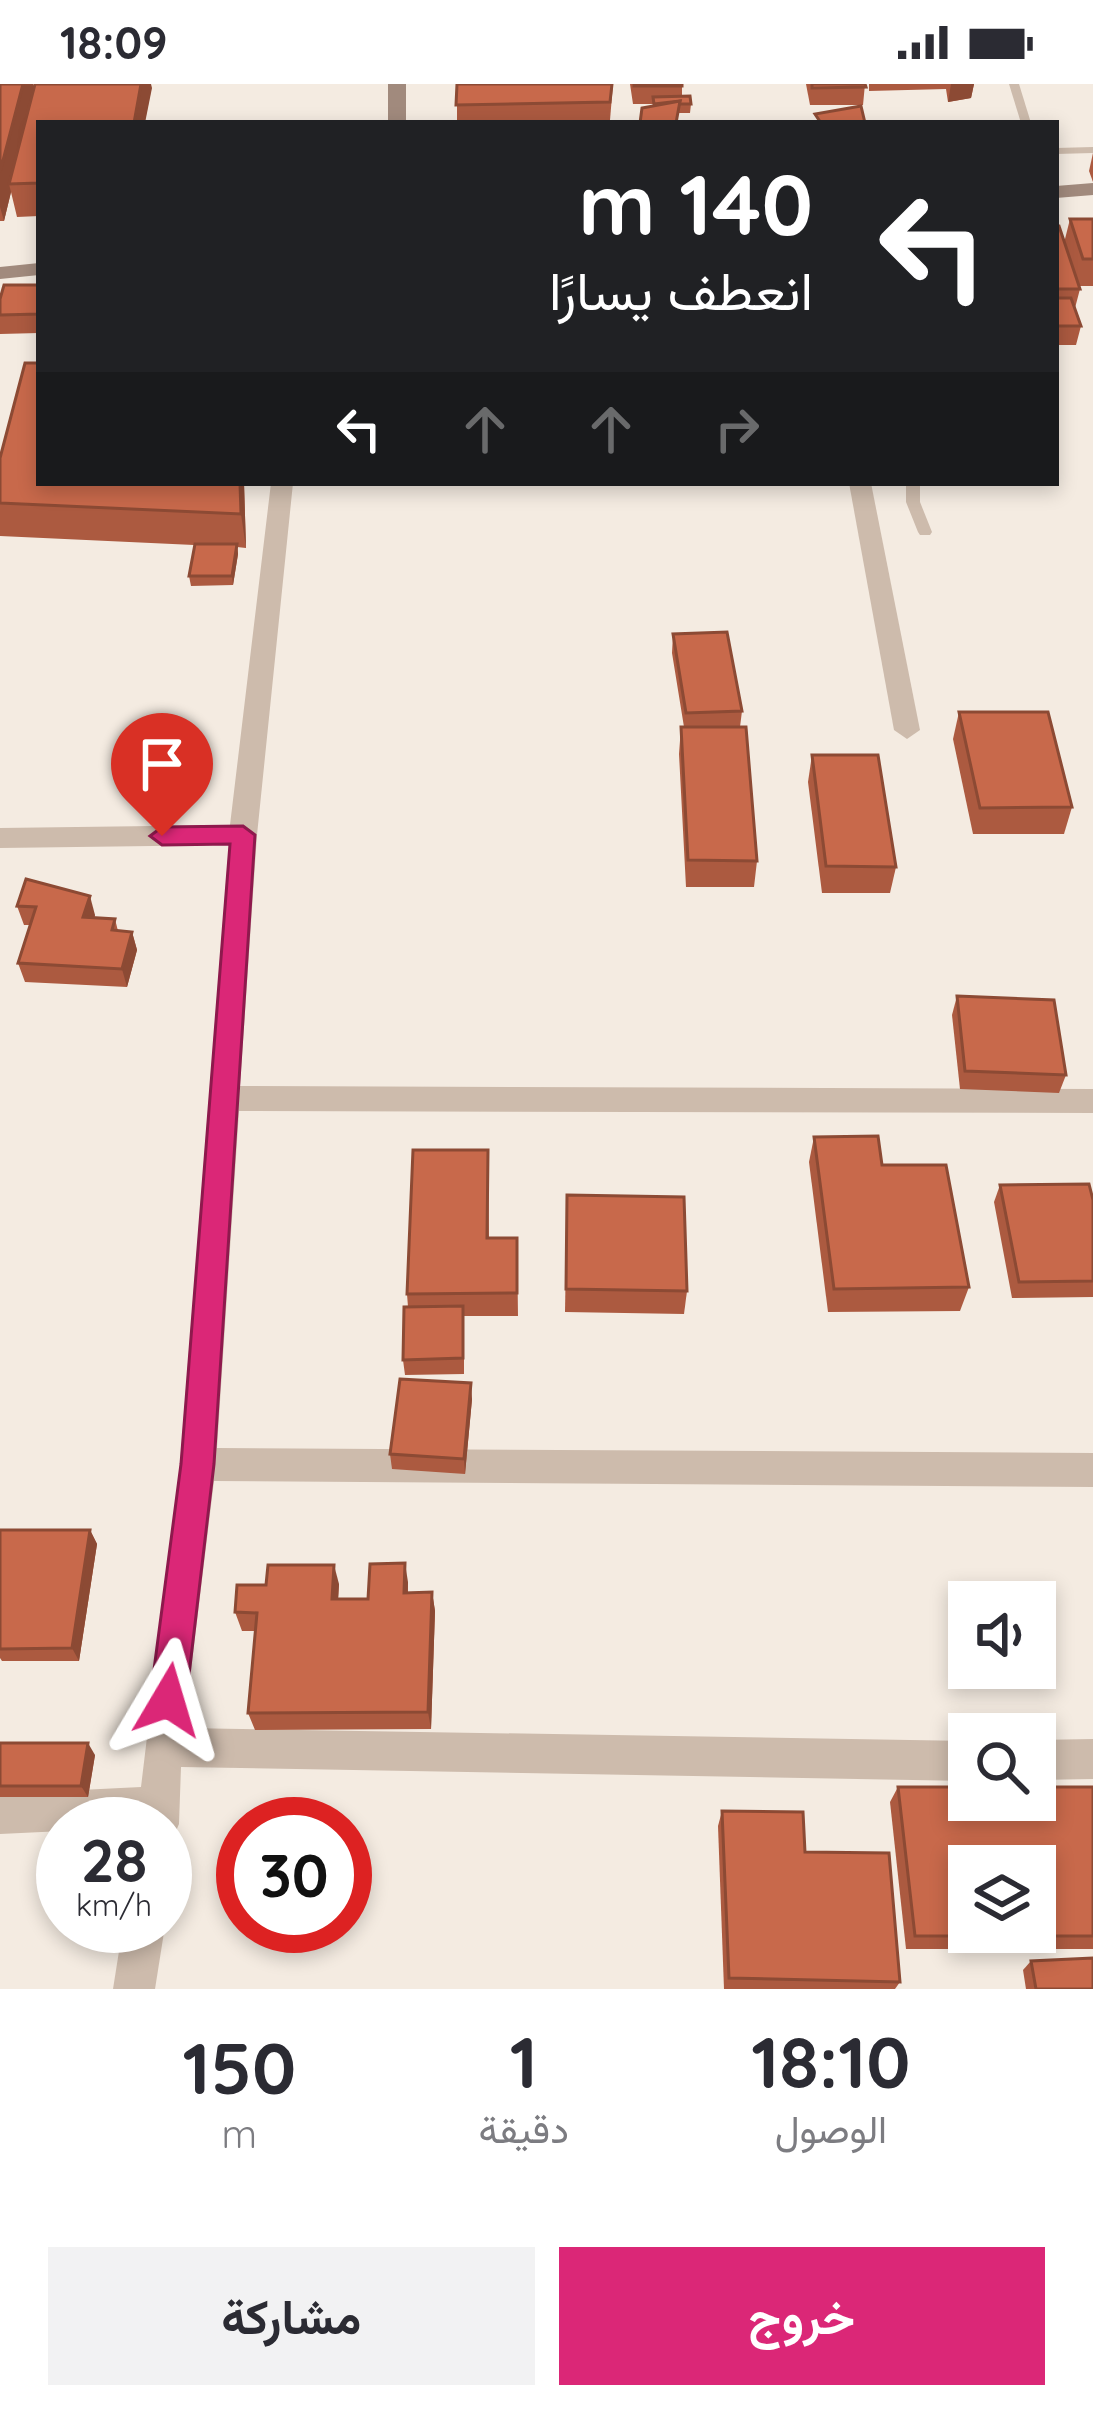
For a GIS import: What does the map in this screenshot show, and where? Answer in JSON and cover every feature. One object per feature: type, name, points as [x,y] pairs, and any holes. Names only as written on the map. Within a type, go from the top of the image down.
[{"type":"street","points":[[397,84],[397,120]]},
{"type":"street","points":[[1059,192],[1093,189]]},
{"type":"street","points":[[0,272],[36,269]]},
{"type":"street","points":[[161,1797],[162,1748],[197,1464],[243,835],[282,486]]},
{"type":"street","points":[[861,486],[907,730]]},
{"type":"street","points":[[0,838],[243,835]]},
{"type":"street","points":[[222,1098],[1093,1101]]},
{"type":"street","points":[[197,1464],[1093,1470]]},
{"type":"street","points":[[162,1748],[948,1761]]},
{"type":"street","points":[[1056,1760],[1093,1759]]},
{"type":"street","points":[[0,1814],[36,1814]]},
{"type":"street","points":[[134,1989],[140,1953]]},
{"type":"lane","points":[[1013,84],[1026,120]]},
{"type":"lane","points":[[1059,151],[1093,150]]},
{"type":"lane","points":[[913,486],[913,502],[925,532]]},
{"type":"building","points":[[0,84],[23,84],[0,172]]},
{"type":"building","points":[[35,84],[141,84],[135,120],[36,120],[36,183],[9,184]]},
{"type":"building","points":[[457,84],[612,84],[610,102],[456,105]]},
{"type":"building","points":[[682,84],[682,86],[634,86]]},
{"type":"building","points":[[812,84],[865,84],[866,87],[812,88]]},
{"type":"building","points":[[690,96],[691,104],[654,104],[653,97]]},
{"type":"building","points":[[680,101],[677,120],[640,120],[642,108]]},
{"type":"building","points":[[861,106],[864,120],[819,120],[815,114]]},
{"type":"building","points":[[1070,219],[1093,219],[1093,259],[1083,259]]},
{"type":"building","points":[[1059,226],[1080,289],[1059,289]]},
{"type":"building","points":[[4,285],[36,285],[36,314],[0,315]]},
{"type":"building","points":[[1059,298],[1071,298],[1081,326],[1059,326]]},
{"type":"building","points":[[25,363],[36,363],[36,486],[240,486],[241,514],[0,503],[0,458]]},
{"type":"building","points":[[195,544],[237,544],[232,576],[189,576]]},
{"type":"building","points":[[727,632],[742,711],[686,713],[673,634]]},
{"type":"building","points":[[959,712],[1048,712],[1072,807],[980,808]]},
{"type":"building","points":[[681,727],[746,727],[757,861],[688,860]]},
{"type":"building","points":[[812,755],[878,755],[896,867],[826,866]]},
{"type":"building","points":[[26,879],[90,896],[83,917],[115,919],[112,930],[132,932],[122,969],[18,963],[36,907],[17,906]]},
{"type":"building","points":[[957,996],[1054,1000],[1066,1075],[965,1071]]},
{"type":"building","points":[[878,1136],[882,1165],[946,1165],[969,1287],[834,1289],[814,1137]]},
{"type":"building","points":[[413,1150],[488,1150],[487,1238],[517,1238],[517,1293],[407,1294]]},
{"type":"building","points":[[1089,1184],[1093,1281],[1019,1282],[1000,1185]]},
{"type":"building","points":[[567,1195],[684,1197],[687,1291],[566,1289]]},
{"type":"building","points":[[463,1306],[463,1358],[403,1360],[404,1307]]},
{"type":"building","points":[[400,1379],[471,1383],[464,1459],[390,1454]]},
{"type":"building","points":[[0,1530],[90,1530],[72,1648],[0,1649]]},
{"type":"building","points":[[405,1563],[404,1593],[432,1592],[428,1712],[248,1713],[257,1613],[235,1612],[237,1585],[266,1585],[268,1565],[334,1565],[332,1599],[368,1599],[370,1564]]},
{"type":"building","points":[[0,1743],[88,1743],[81,1786],[0,1786]]},
{"type":"building","points":[[898,1787],[948,1787],[948,1821],[1056,1821],[1056,1787],[1093,1787],[1093,1936],[1056,1936],[1056,1845],[948,1845],[948,1936],[915,1936]]},
{"type":"building","points":[[722,1811],[803,1812],[805,1852],[889,1853],[900,1982],[729,1978]]},
{"type":"building","points":[[1093,1958],[1093,1989],[1036,1989],[1031,1961]]},
{"type":"route","points":[[162,836],[243,835],[197,1464],[168,1700]]}]
